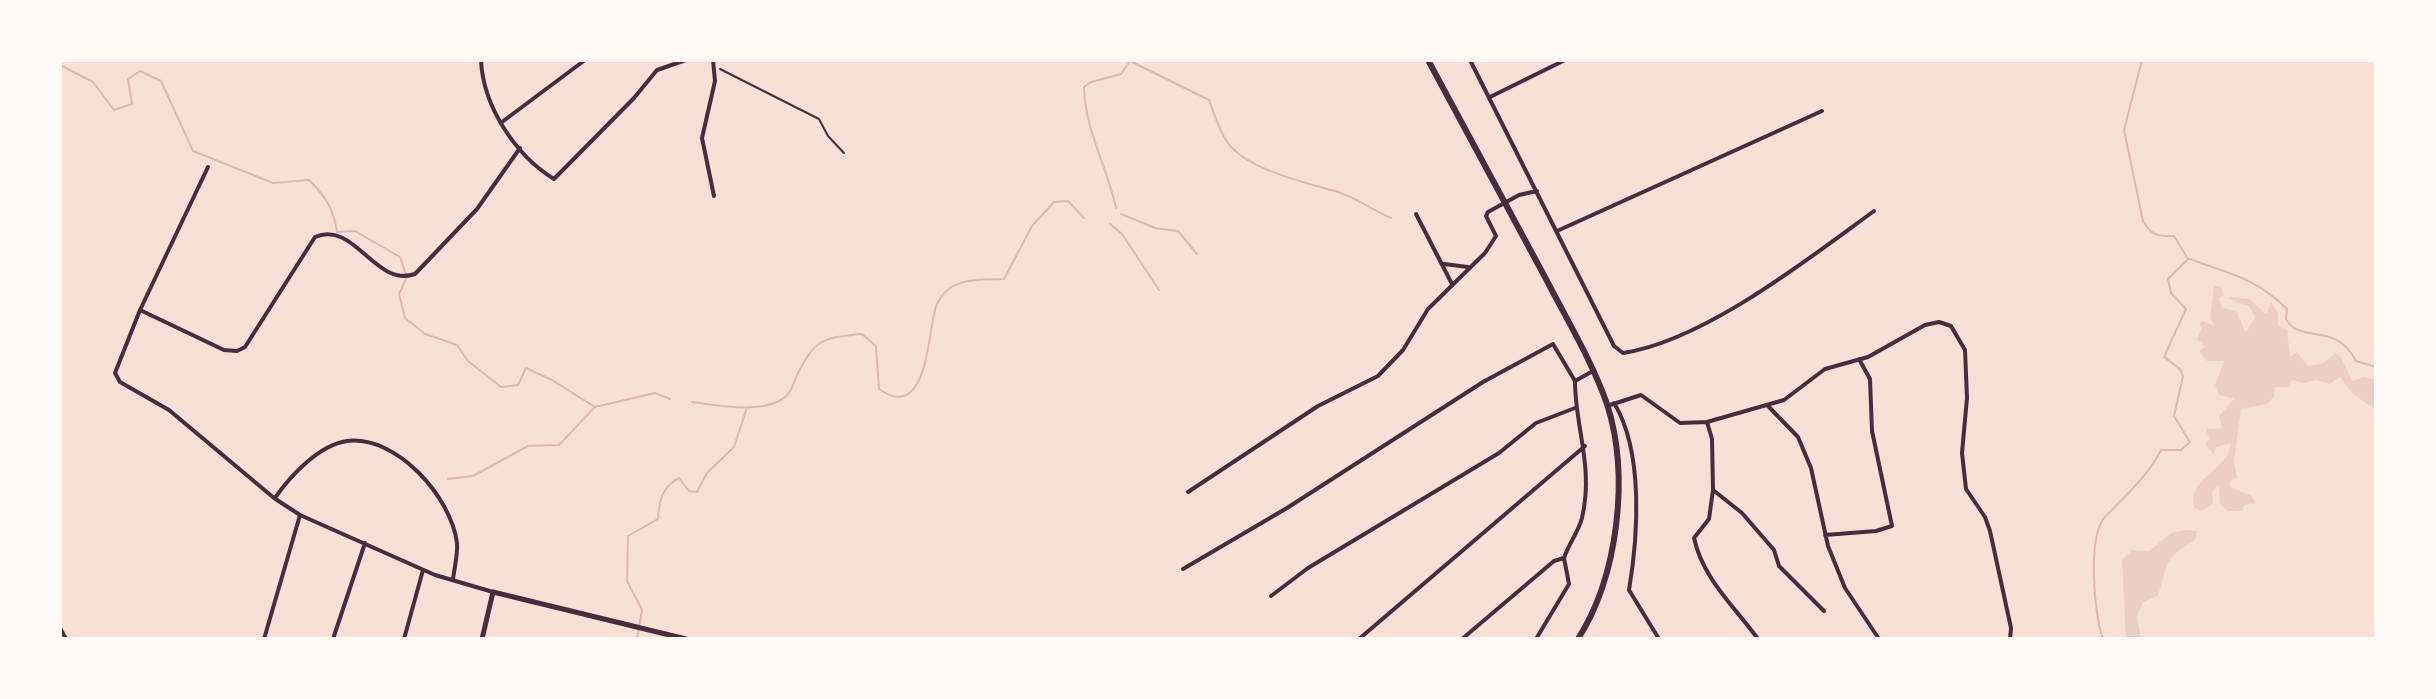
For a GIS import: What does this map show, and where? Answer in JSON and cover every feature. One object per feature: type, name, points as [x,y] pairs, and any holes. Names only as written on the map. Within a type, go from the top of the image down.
[{"type":"main road","points":[[1428,60],[1611,405],[1618,465],[1616,524],[1607,571],[1588,624],[1578,639]]},
{"type":"street","points":[[481,60],[487,100],[531,164],[554,179],[634,98],[657,70],[686,60]]},
{"type":"street","points":[[502,122],[585,60]]},
{"type":"street","points":[[713,60],[711,67],[715,81],[702,138],[714,196]]},
{"type":"street","points":[[1470,60],[1614,346],[1623,353],[1647,349],[1682,335],[1789,272],[1874,211]]},
{"type":"street","points":[[1490,97],[1565,60]]},
{"type":"street","points":[[1557,231],[1822,111]]},
{"type":"street","points":[[140,310],[224,350],[237,351],[245,347],[315,237],[326,234],[344,239],[390,275],[415,274],[477,209],[520,148]]},
{"type":"street","points":[[208,167],[140,310],[115,373],[120,382],[169,410],[274,498],[300,515],[423,570],[453,580],[686,639]]},
{"type":"street","points":[[1188,492],[1318,406],[1378,376],[1403,350],[1428,309],[1485,253],[1496,236],[1486,216],[1488,212],[1505,202],[1537,191]]},
{"type":"street","points":[[1416,214],[1452,284]]},
{"type":"street","points":[[1444,264],[1468,267]]},
{"type":"street","points":[[1659,639],[1629,590],[1637,544],[1633,525],[1635,486],[1622,420],[1611,405],[1641,395],[1680,423],[1707,422],[1784,400],[1825,369],[1859,359],[1931,323],[1951,326],[1960,336],[1967,375],[1962,453],[1966,489],[1985,517],[1997,553],[2011,628],[2010,639]]},
{"type":"street","points":[[1183,569],[1287,508],[1483,382],[1553,344],[1575,381],[1575,408],[1585,446],[1587,490],[1582,517],[1564,558],[1569,584],[1536,639]]},
{"type":"street","points":[[1825,535],[1876,531],[1892,526],[1872,431],[1870,379],[1859,359]]},
{"type":"street","points":[[1575,381],[1593,371]]},
{"type":"street","points":[[1767,404],[1798,437],[1811,468],[1825,535],[1845,588],[1879,639]]},
{"type":"street","points":[[1271,596],[1308,568],[1499,453],[1536,423],[1575,408]]},
{"type":"street","points":[[1707,422],[1712,439],[1709,454],[1713,490],[1709,519],[1694,538],[1698,556],[1716,587],[1758,639]]},
{"type":"street","points":[[274,498],[287,480],[324,450],[346,441],[366,443],[395,452],[425,480],[451,523],[457,545],[453,580]]},
{"type":"street","points":[[1359,639],[1585,446]]},
{"type":"street","points":[[1713,490],[1742,513],[1773,547],[1779,566],[1824,611]]},
{"type":"street","points":[[264,639],[300,515]]},
{"type":"street","points":[[333,639],[365,543]]},
{"type":"street","points":[[1462,639],[1554,561],[1564,558]]},
{"type":"street","points":[[404,639],[423,570]]},
{"type":"street","points":[[482,639],[493,592]]},
{"type":"street","points":[[60,628],[66,639]]},
{"type":"path","points":[[711,67],[728,71],[819,119],[828,136],[844,153]]},
{"type":"shaded area","points":[[2214,286],[2220,286],[2224,295],[2219,298],[2222,308],[2236,311],[2246,333],[2255,317],[2249,306],[2234,302],[2229,297],[2250,299],[2266,314],[2271,302],[2278,314],[2278,325],[2287,330],[2290,357],[2297,352],[2308,366],[2323,363],[2335,353],[2341,357],[2352,381],[2364,377],[2376,380],[2376,410],[2353,394],[2340,377],[2330,384],[2316,380],[2302,383],[2292,380],[2288,387],[2275,387],[2274,397],[2267,404],[2241,409],[2234,462],[2237,478],[2230,481],[2230,487],[2252,496],[2255,503],[2245,505],[2242,511],[2228,511],[2220,504],[2219,486],[2212,492],[2213,504],[2201,511],[2194,507],[2197,488],[2223,460],[2231,443],[2216,447],[2213,454],[2205,444],[2209,439],[2206,429],[2222,428],[2219,416],[2234,399],[2219,395],[2215,385],[2224,361],[2207,361],[2199,351],[2205,347],[2197,339],[2202,328],[2199,324],[2202,321],[2215,326],[2210,319]]},
{"type":"shaded area","points":[[2197,531],[2195,540],[2172,557],[2158,596],[2143,602],[2137,616],[2141,639],[2126,639],[2122,560],[2132,550],[2149,551],[2173,532]]},
{"type":"waterway","points":[[1116,208],[1088,118],[1084,87],[1121,74],[1131,60]]},
{"type":"waterway","points":[[2103,639],[2094,576],[2099,527],[2143,477],[2161,450],[2181,450],[2190,442],[2174,416],[2183,376],[2180,369],[2164,357],[2186,309],[2171,293],[2168,279],[2188,259],[2174,236],[2156,234],[2143,221],[2124,130],[2142,60]]},
{"type":"waterway","points":[[1132,62],[1209,100],[1226,140],[1246,159],[1275,173],[1342,193],[1391,218]]},
{"type":"waterway","points":[[60,65],[93,82],[114,110],[132,104],[128,79],[140,71],[161,81],[193,151],[273,183],[309,180],[328,203],[337,232],[355,231],[400,257],[407,277],[399,294],[405,318],[425,334],[457,345],[468,361],[501,387],[518,385],[526,368],[595,407],[655,393],[670,399]]},
{"type":"waterway","points":[[692,402],[756,407],[779,401],[789,392],[814,348],[828,339],[862,334],[876,346],[879,389],[896,397],[908,394],[917,384],[923,368],[937,304],[943,295],[966,281],[1004,279],[1032,226],[1054,202],[1068,201],[1084,218]]},
{"type":"waterway","points":[[1121,214],[1155,228],[1178,231],[1197,254]]},
{"type":"waterway","points":[[1110,224],[1122,234],[1159,290]]},
{"type":"waterway","points":[[2190,259],[2253,283],[2287,309],[2286,319],[2292,327],[2338,341],[2348,348],[2356,361],[2376,367]]},
{"type":"waterway","points":[[448,479],[473,476],[528,446],[559,445],[595,407]]},
{"type":"waterway","points":[[637,639],[642,610],[627,581],[628,536],[658,519],[662,495],[679,478],[689,491],[697,492],[707,473],[734,447],[746,410]]}]
